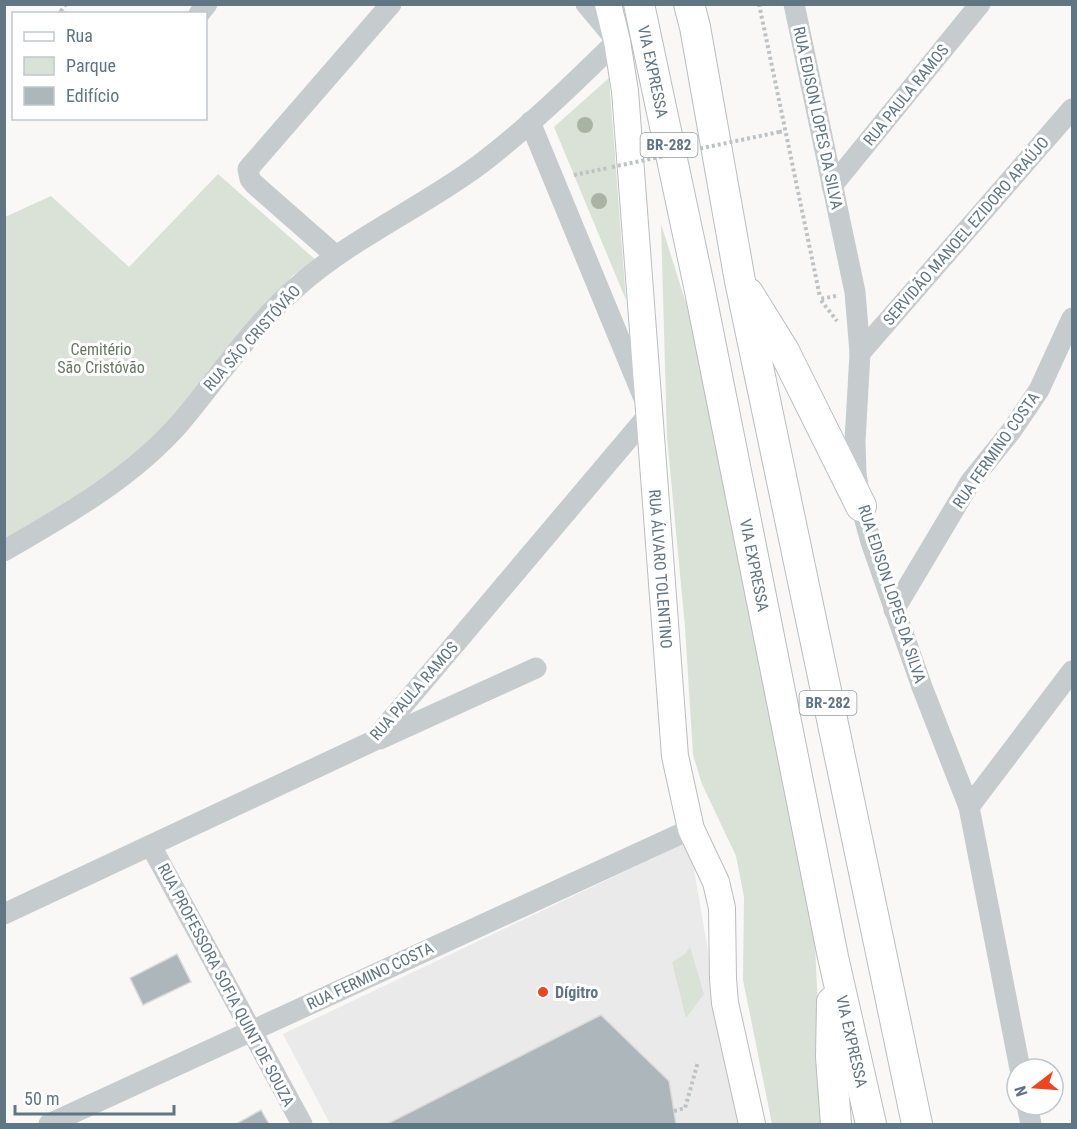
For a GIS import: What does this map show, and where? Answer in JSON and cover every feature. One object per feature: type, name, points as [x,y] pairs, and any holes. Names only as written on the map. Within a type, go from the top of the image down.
[{"type":"highway","name":"VIA EXPRESSA","points":[[639,4],[699,286],[833,957],[871,1125]]},
{"type":"highway","name":"BR-282","points":[[689,4],[740,281],[917,1125]]},
{"type":"highway","points":[[740,281],[763,314],[784,351],[861,506]]},
{"type":"highway","points":[[833,957],[831,1057],[836,1125]]},
{"type":"main road","name":"RUA ÁLVARO TOLENTINO","points":[[608,4],[625,91],[675,756],[691,829],[716,882],[722,908],[723,980],[726,1003],[752,1125]]},
{"type":"street","points":[[336,256],[254,184],[250,179],[248,169],[391,4]]},
{"type":"street","points":[[586,4],[617,41]]},
{"type":"street","name":"RUA EDISON LOPES DA SILVA","points":[[794,4],[855,292],[860,353],[855,441],[856,473],[861,506],[894,610],[969,807],[1018,1057]]},
{"type":"street","name":"RUA PAULA RAMOS","points":[[832,186],[980,4]]},
{"type":"street","name":"RUA SÃO CRISTÓVÃO","points":[[4,551],[116,481],[153,450],[180,423],[232,356],[296,287],[336,256],[471,171],[567,90],[617,41]]},
{"type":"street","name":"SERVIDÃO MANOEL EZIDORO ARAÚJO","points":[[860,353],[1072,109]]},
{"type":"street","points":[[530,122],[650,413]]},
{"type":"street","name":"RUA FERMINO COSTA","points":[[894,610],[971,481],[1012,430],[1039,390],[1072,318]]},
{"type":"street","name":"RUA PAULA RAMOS","points":[[4,914],[374,741],[650,413]]},
{"type":"street","points":[[374,741],[536,668]]},
{"type":"street","points":[[969,807],[1072,671]]},
{"type":"street","name":"RUA FERMINO COSTA","points":[[49,1125],[691,829]]},
{"type":"street","name":"RUA PROFESSORA SOFIA QUINT DE SOUZA","points":[[151,846],[302,1125]]},
{"type":"path","points":[[759,4],[820,297]]},
{"type":"path","points":[[554,179],[785,131]]},
{"type":"path","points":[[674,1112],[685,1108],[698,1062]]},
{"type":"shaded area","name":"Dígitro","points":[[689,841],[738,1124],[330,1124],[283,1034]]},
{"type":"green space","points":[[609,78],[626,300],[554,127]]},
{"type":"green space","name":"Cemitério São Cristóvão","points":[[218,174],[317,261],[292,276],[167,431],[115,471],[5,541],[5,217],[51,196],[129,267]]},
{"type":"green space","points":[[661,224],[686,303],[733,503],[814,921],[823,1124],[772,1124],[743,980],[744,897],[736,856],[702,784],[693,755],[685,627],[667,437]]},
{"type":"green space","points":[[690,947],[704,994],[686,1018],[672,962],[685,954]]},
{"type":"building","points":[[177,954],[191,982],[143,1005],[130,978]]},
{"type":"building","points":[[601,1015],[669,1081],[676,1124],[387,1124]]},
{"type":"building","points":[[261,1110],[269,1124],[236,1124]]},
{"type":"place","name":"Dígitro","points":[[543,992]]}]
